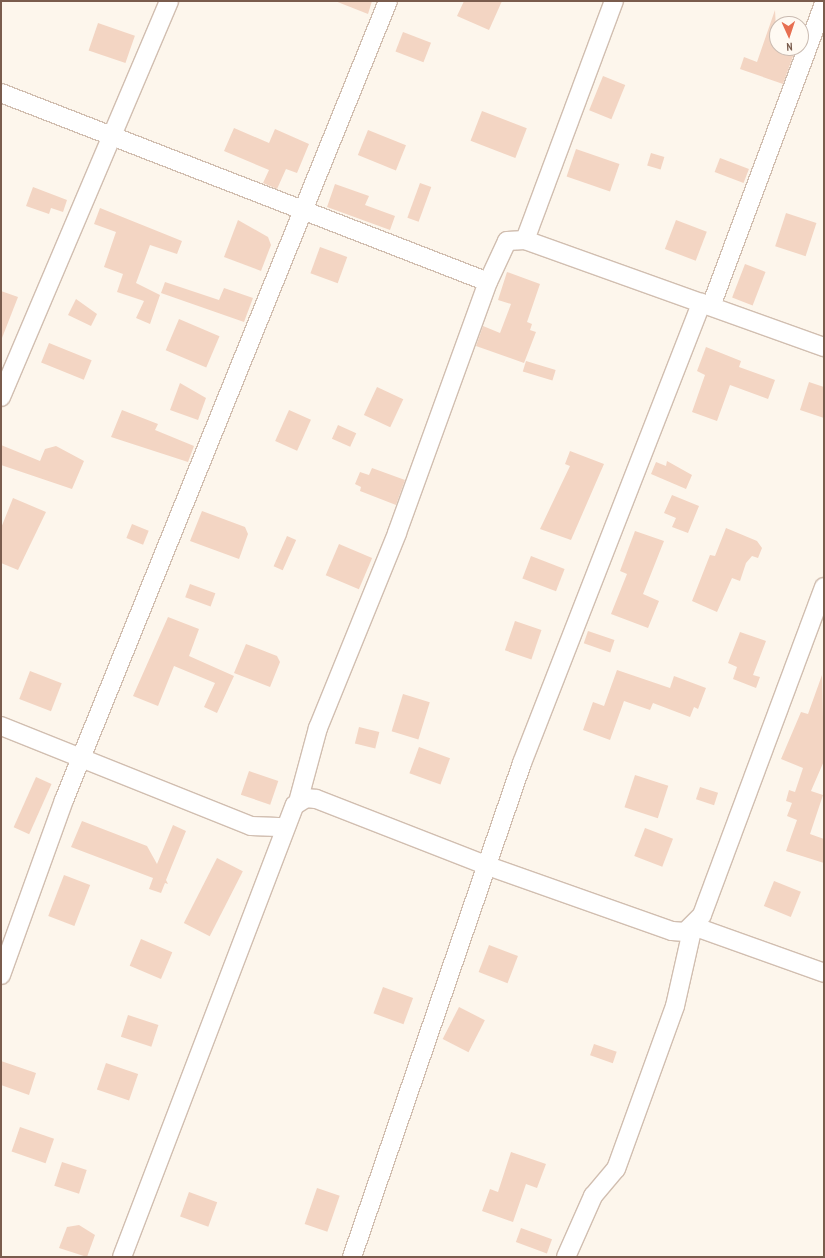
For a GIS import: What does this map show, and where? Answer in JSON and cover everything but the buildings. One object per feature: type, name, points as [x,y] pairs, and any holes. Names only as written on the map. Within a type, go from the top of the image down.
[{"type":"street","points":[[1,397],[113,136],[168,1]]},
{"type":"street","points":[[1,975],[81,757],[388,1]]},
{"type":"street","points":[[526,240],[614,1]]},
{"type":"street","points":[[352,1257],[488,866],[522,763],[706,305],[824,4]]},
{"type":"street","points":[[1,93],[488,282]]},
{"type":"street","points":[[122,1257],[284,827],[298,802],[318,728],[397,533],[488,282],[507,241],[526,240],[824,347]]},
{"type":"street","points":[[298,802],[316,799],[488,866],[672,932],[685,932],[702,915],[824,588]]},
{"type":"street","points":[[1,726],[252,826],[284,827]]},
{"type":"street","points":[[692,926],[824,973]]},
{"type":"street","points":[[566,1257],[593,1196],[616,1169],[675,1006],[692,926]]}]
